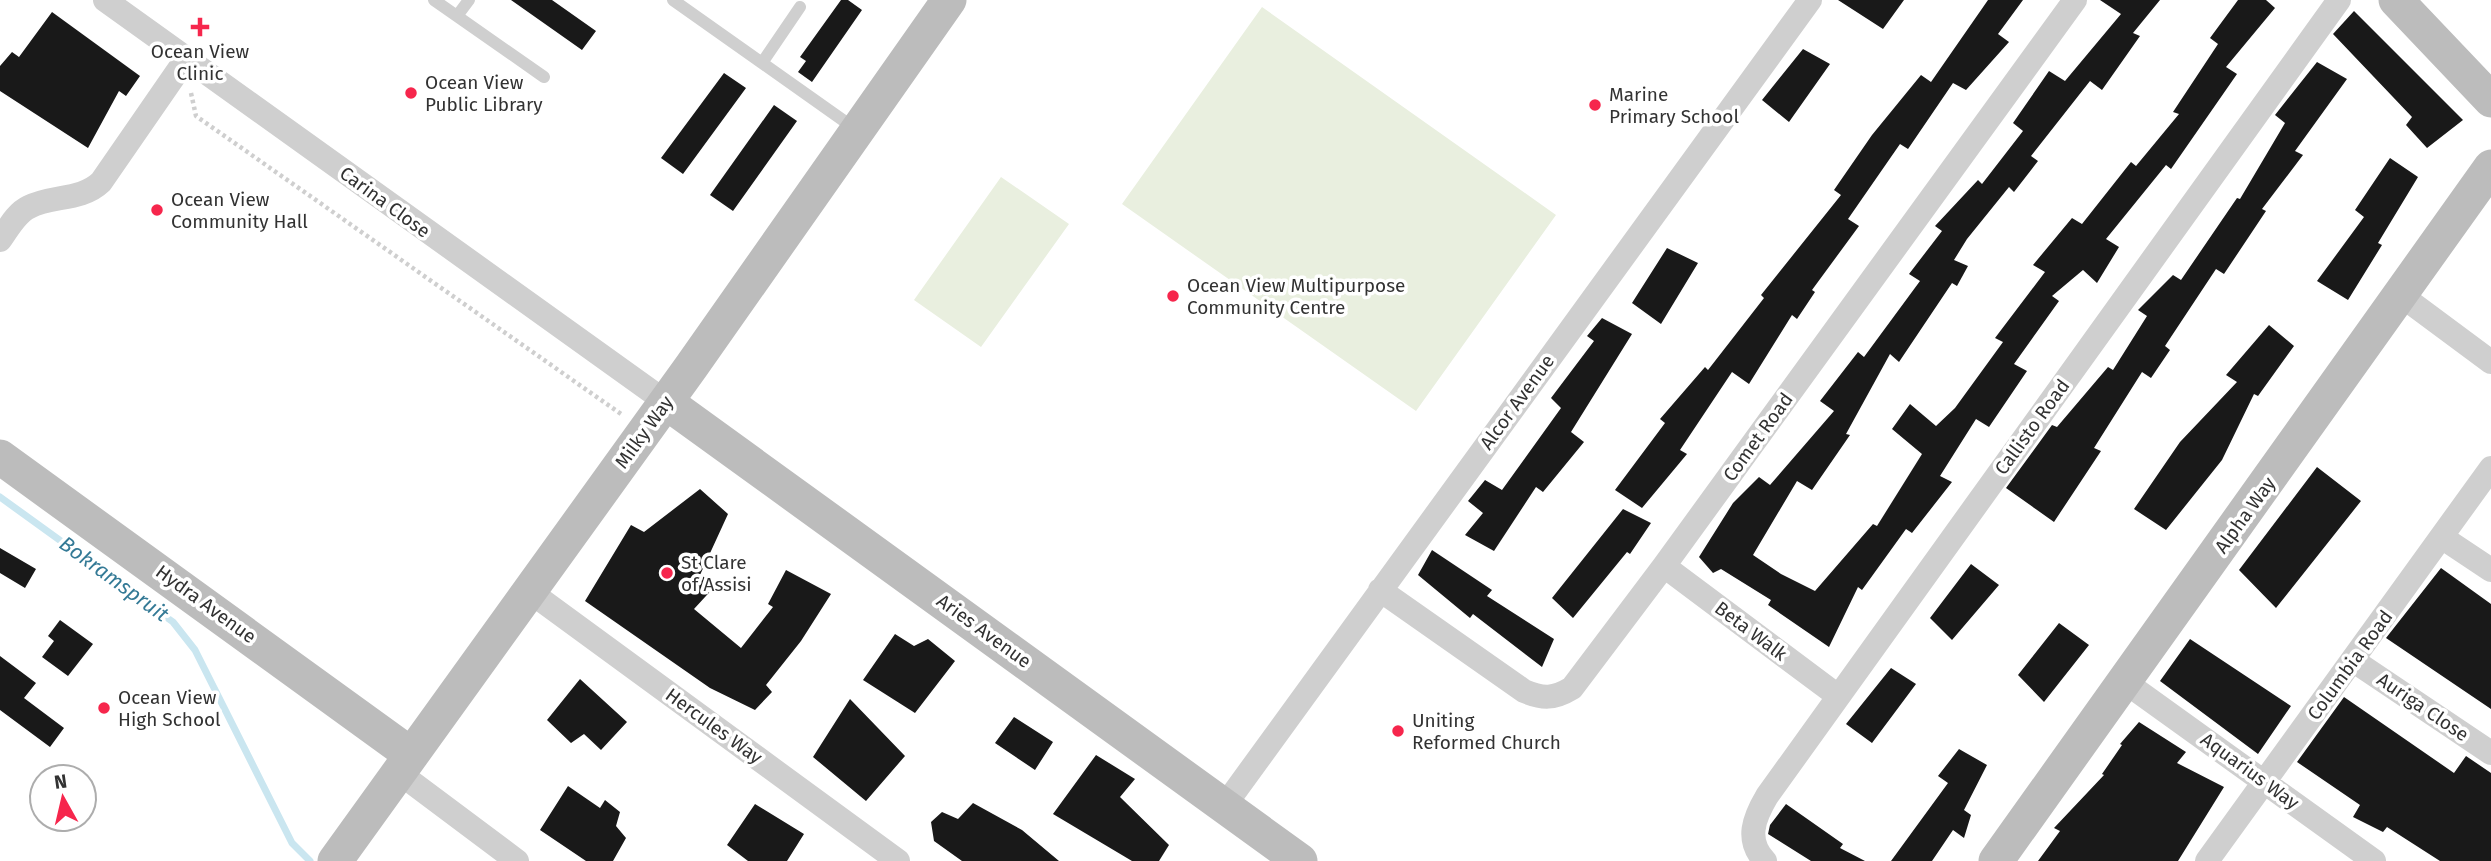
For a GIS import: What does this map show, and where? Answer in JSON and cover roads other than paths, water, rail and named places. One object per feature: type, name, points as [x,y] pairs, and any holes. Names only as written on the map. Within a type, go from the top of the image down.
[{"type":"street","name":"Carina Close","points":[[105,0],[181,66],[666,402]]},
{"type":"street","name":"Milky Way","points":[[334,861],[666,402],[949,0]]},
{"type":"street","name":"Alcor Avenue","points":[[1226,804],[1811,0]]},
{"type":"street","name":"Comet Road","points":[[1380,590],[1503,679],[1540,697],[1552,698],[1572,688],[1664,566],[2075,0]]},
{"type":"street","name":"Callisto Road","points":[[1765,861],[1753,843],[1755,818],[1767,796],[2339,0]]},
{"type":"street","points":[[2396,0],[2491,100]]},
{"type":"street","points":[[0,240],[16,218],[30,206],[95,188],[181,66]]},
{"type":"street","name":"Alpha Way","points":[[1996,861],[2402,296],[2491,167]]},
{"type":"street","points":[[2402,296],[2491,362]]},
{"type":"street","name":"Aries Avenue","points":[[666,402],[1226,804],[1300,861]]},
{"type":"street","name":"Hydra Avenue","points":[[0,457],[404,763]]},
{"type":"street","name":"Columbia Road","points":[[2207,861],[2491,468]]},
{"type":"street","points":[[2443,538],[2491,570]]},
{"type":"street","name":"Beta Walk","points":[[1664,566],[1838,696]]},
{"type":"street","name":"Hercules Way","points":[[529,591],[898,861]]},
{"type":"street","name":"Auriga Close","points":[[2354,661],[2491,753]]},
{"type":"street","name":"Aquarius Way","points":[[2125,682],[2374,861]]},
{"type":"street","points":[[404,763],[517,861]]},
{"type":"lane","points":[[434,0],[544,77]]},
{"type":"lane","points":[[457,16],[469,0]]},
{"type":"lane","points":[[673,0],[858,130]]},
{"type":"lane","points":[[762,63],[800,6]]},
{"type":"waterway","name":"Bokramspruit","points":[[0,497],[173,622],[195,650],[292,843],[310,861]]},
{"type":"place","name":"Ocean View Clinic","points":[[200,27]]},
{"type":"place","name":"Ocean View Public Library","points":[[411,93]]},
{"type":"place","name":"Marine Primary School","points":[[1595,105]]},
{"type":"place","name":"Ocean View Community Hall","points":[[157,210]]},
{"type":"place","name":"Ocean View Multipurpose Community Centre","points":[[1173,296]]},
{"type":"place","name":"St Clare of Assisi","points":[[667,573]]},
{"type":"place","name":"Ocean View High School","points":[[104,708]]},
{"type":"place","name":"Uniting Reformed Church","points":[[1398,731]]}]
